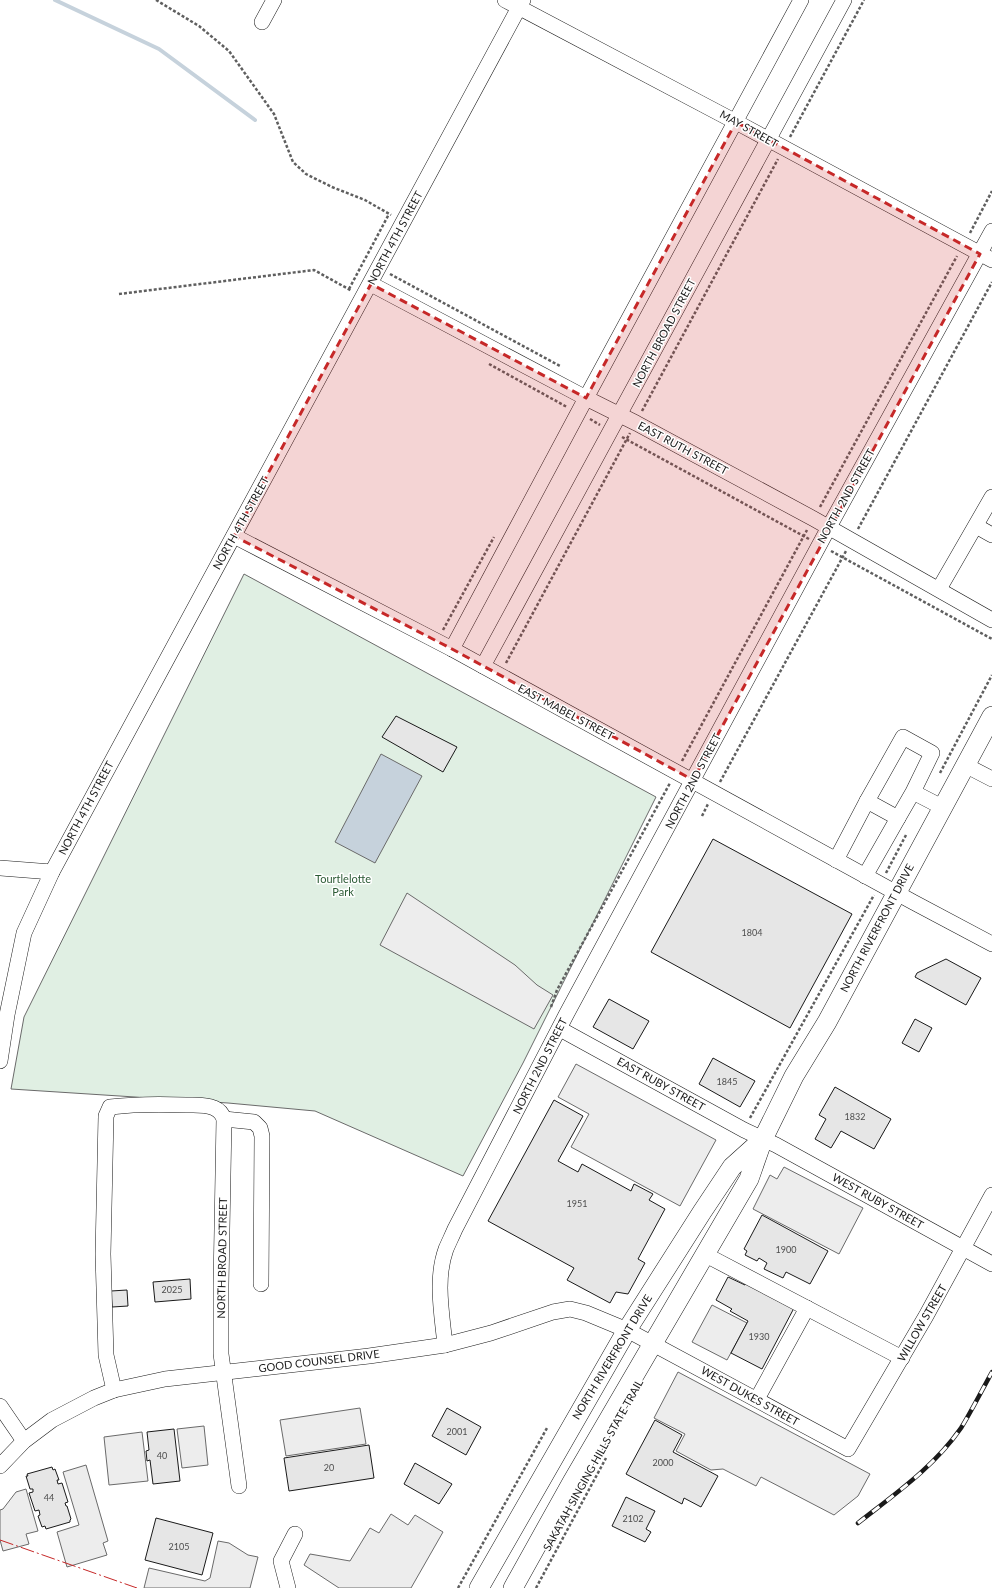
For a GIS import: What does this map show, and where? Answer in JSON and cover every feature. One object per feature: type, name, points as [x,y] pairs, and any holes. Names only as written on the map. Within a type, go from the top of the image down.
[{"type":"main road","name":"NORTH RIVERFRONT DRIVE","points":[[513,1588],[652,1343],[749,1180],[763,1139],[794,1076],[827,1022],[888,888],[942,808],[992,716]]},
{"type":"main road","name":"NORTH RIVERFRONT DRIVE","points":[[479,1588],[627,1330],[732,1167],[763,1139]]},
{"type":"street","points":[[262,22],[274,0]]},
{"type":"street","name":"MAY STREET","points":[[505,0],[521,4],[986,257]]},
{"type":"street","points":[[452,648],[801,0]]},
{"type":"street","name":"NORTH BROAD STREET","points":[[483,666],[844,0]]},
{"type":"street","name":"NORTH 4TH STREET","points":[[0,1061],[7,1015],[24,933],[52,872],[521,4]]},
{"type":"street","name":"NORTH 2ND STREET","points":[[445,1345],[440,1294],[441,1272],[446,1250],[455,1229],[560,1029],[819,545],[986,257],[992,231]]},
{"type":"street","name":"EAST RUTH STREET","points":[[371,284],[636,423],[829,527],[992,620]]},
{"type":"street","points":[[939,590],[992,497]]},
{"type":"street","points":[[976,526],[992,535]]},
{"type":"street","name":"EAST MABEL STREET","points":[[234,536],[452,648],[865,876],[992,944]]},
{"type":"street","points":[[836,860],[903,737],[932,753],[919,795],[898,818],[865,876]]},
{"type":"street","points":[[965,765],[992,779]]},
{"type":"street","points":[[919,795],[942,808]]},
{"type":"street","points":[[867,801],[898,818]]},
{"type":"street","points":[[0,868],[52,872]]},
{"type":"street","name":"EAST RUBY STREET","points":[[560,1029],[763,1139]]},
{"type":"street","points":[[114,1390],[106,1355],[103,1254],[106,1116],[110,1107],[158,1104],[206,1106],[221,1112],[224,1118],[254,1122],[260,1128],[262,1136],[260,1284]]},
{"type":"street","name":"NORTH BROAD STREET","points":[[224,1118],[221,1354],[239,1486]]},
{"type":"street","name":"WEST RUBY STREET","points":[[763,1139],[992,1264]]},
{"type":"street","name":"WILLOW STREET","points":[[848,1449],[926,1316],[992,1195]]},
{"type":"street","points":[[704,1254],[902,1358]]},
{"type":"street","points":[[757,1399],[807,1308]]},
{"type":"street","name":"GOOD COUNSEL DRIVE","points":[[0,1466],[24,1441],[52,1420],[73,1408],[114,1390],[165,1379],[369,1356],[445,1345],[490,1333],[553,1312],[570,1309],[598,1317],[652,1343]]},
{"type":"street","name":"WEST DUKES STREET","points":[[652,1343],[848,1449]]},
{"type":"street","points":[[0,1406],[24,1441]]},
{"type":"street","points":[[288,1588],[281,1561],[295,1534]]},
{"type":"path","points":[[156,0],[199,26],[229,51],[274,114],[293,162],[306,174],[332,187],[365,200],[404,222]]},
{"type":"path","points":[[499,675],[864,0]]},
{"type":"path","points":[[551,1007],[557,990],[992,191]]},
{"type":"path","points":[[119,294],[314,270],[348,289],[389,214]]},
{"type":"path","points":[[484,362],[992,639]]},
{"type":"path","points":[[919,795],[992,675]]},
{"type":"path","points":[[744,1130],[888,888],[908,832]]},
{"type":"path","points":[[458,1588],[547,1428]]},
{"type":"path","name":"SAKATAH SINGING HILLS STATE TRAIL","points":[[536,1588],[608,1455]]},
{"type":"highlighted area","points":[[736,122],[980,254],[693,780],[452,649],[234,536],[371,284],[586,398]]},
{"type":"green space","name":"Tourtlelotte Park","points":[[244,574],[656,797],[523,1063],[463,1176],[315,1111],[228,1103],[11,1089],[24,1017]]},
{"type":"shaded area","points":[[381,754],[422,776],[375,863],[335,842]]},
{"type":"shaded area","points":[[407,893],[515,965],[537,985],[553,995],[534,1029],[380,945]]},
{"type":"shaded area","points":[[576,1064],[716,1140],[680,1206],[571,1147],[589,1114],[558,1097]]},
{"type":"shaded area","points":[[784,1167],[863,1208],[839,1254],[753,1209],[770,1175],[777,1179]]},
{"type":"shaded area","points":[[712,1305],[747,1323],[727,1360],[692,1342]]},
{"type":"shaded area","points":[[678,1372],[870,1474],[858,1496],[834,1515],[761,1477],[756,1486],[723,1469],[711,1470],[676,1451],[685,1434],[654,1418]]},
{"type":"shaded area","points":[[360,1408],[366,1444],[286,1456],[280,1420]]},
{"type":"shaded area","points":[[204,1426],[208,1465],[182,1468],[177,1429]]},
{"type":"shaded area","points":[[142,1432],[148,1481],[109,1485],[104,1437]]},
{"type":"shaded area","points":[[86,1465],[108,1541],[103,1543],[107,1555],[67,1567],[57,1532],[79,1525],[63,1472]]},
{"type":"shaded area","points":[[26,1489],[38,1531],[26,1534],[29,1544],[3,1551],[0,1540],[0,1510],[3,1509],[16,1492]]},
{"type":"shaded area","points":[[391,1514],[408,1525],[415,1515],[443,1532],[411,1588],[339,1588],[304,1565],[310,1554],[350,1561],[370,1528],[379,1533]]},
{"type":"shaded area","points":[[218,1541],[229,1543],[248,1555],[258,1557],[250,1588],[144,1588],[149,1568],[205,1581],[210,1578]]},
{"type":"building","points":[[396,716],[457,747],[443,772],[382,737]]},
{"type":"building","points":[[713,839],[852,914],[790,1028],[651,952]]},
{"type":"building","points":[[946,959],[981,978],[966,1005],[915,977],[917,973]]},
{"type":"building","points":[[609,999],[649,1021],[633,1049],[593,1027]]},
{"type":"building","points":[[915,1019],[932,1028],[919,1052],[902,1043]]},
{"type":"building","points":[[713,1058],[755,1081],[740,1107],[699,1084]]},
{"type":"building","points":[[835,1087],[891,1119],[874,1149],[841,1131],[831,1148],[815,1139],[826,1119],[819,1115]]},
{"type":"building","points":[[554,1100],[583,1116],[558,1161],[578,1172],[582,1164],[631,1191],[634,1184],[653,1194],[649,1200],[665,1209],[638,1259],[645,1263],[628,1294],[616,1292],[610,1303],[567,1280],[574,1268],[488,1221]]},
{"type":"building","points":[[762,1215],[828,1251],[810,1284],[786,1272],[783,1278],[764,1269],[767,1263],[759,1258],[757,1261],[745,1255],[747,1251],[744,1249]]},
{"type":"building","points":[[728,1277],[745,1285],[746,1283],[794,1308],[762,1369],[731,1353],[748,1321],[730,1311],[732,1309],[716,1300]]},
{"type":"building","points":[[190,1279],[191,1299],[155,1302],[153,1282]]},
{"type":"building","points":[[127,1290],[128,1306],[112,1307],[111,1291]]},
{"type":"building","points":[[447,1408],[481,1427],[466,1455],[432,1436]]},
{"type":"building","points":[[655,1420],[682,1435],[673,1452],[718,1476],[701,1507],[684,1498],[682,1504],[626,1474]]},
{"type":"building","points":[[174,1429],[180,1481],[153,1484],[150,1460],[147,1461],[146,1451],[149,1450],[147,1432]]},
{"type":"building","points":[[369,1445],[374,1478],[289,1491],[284,1458]]},
{"type":"building","points":[[415,1463],[452,1484],[439,1504],[404,1484]]},
{"type":"building","points":[[52,1467],[53,1470],[55,1469],[59,1480],[57,1480],[58,1484],[62,1483],[68,1502],[65,1503],[71,1519],[70,1522],[46,1529],[45,1526],[42,1527],[38,1516],[40,1515],[39,1510],[35,1511],[29,1493],[33,1492],[33,1489],[30,1489],[26,1476],[28,1476],[27,1474]]},
{"type":"building","points":[[626,1497],[655,1511],[646,1529],[651,1532],[645,1542],[612,1526]]},
{"type":"building","points":[[156,1518],[213,1533],[202,1575],[145,1560]]},
{"type":"waterway","points":[[55,0],[159,49],[255,120]]},
{"type":"railway","points":[[858,1523],[900,1490],[939,1455],[961,1428],[992,1372]]},
{"type":"power","points":[[0,1540],[137,1588]]}]
